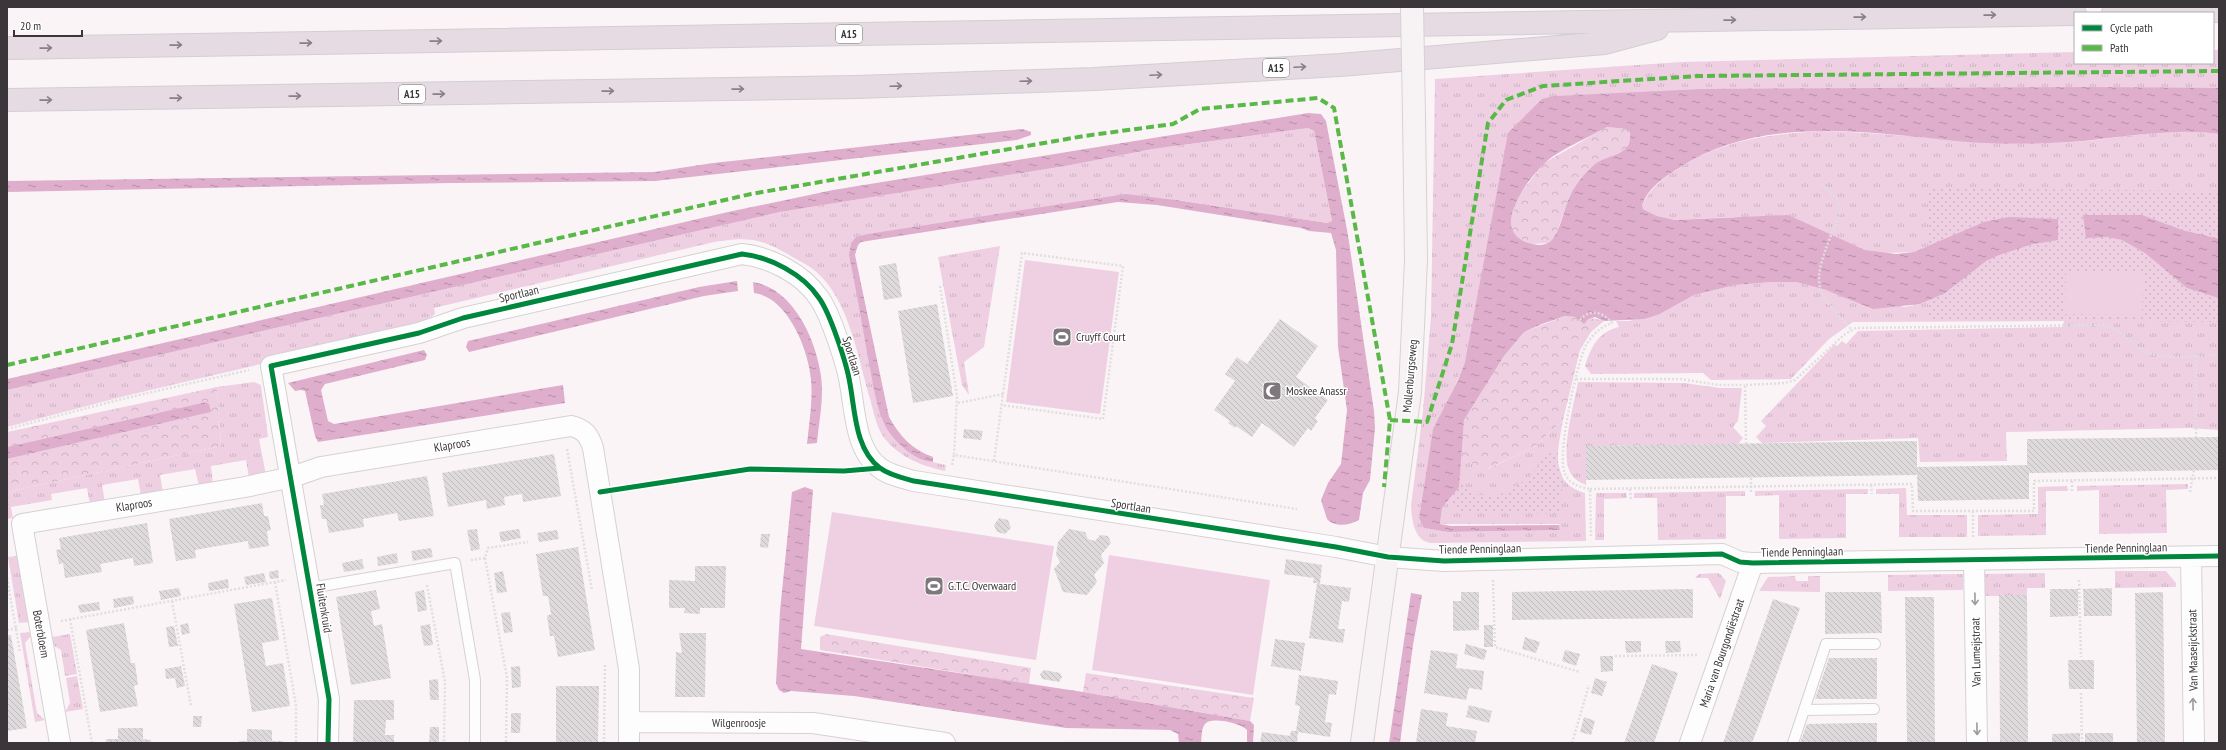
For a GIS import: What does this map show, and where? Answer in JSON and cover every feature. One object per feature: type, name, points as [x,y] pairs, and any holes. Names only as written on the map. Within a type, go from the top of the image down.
[{"type":"highway","points":[[2166,12],[2219,11]]},
{"type":"highway","name":"A15","points":[[7,48],[2074,14]]},
{"type":"highway","name":"A15","points":[[7,100],[857,87],[1094,79],[1340,64],[1605,43],[1691,20]]},
{"type":"street","name":"Mollenburgseweg","points":[[1362,743],[1410,392],[1416,260],[1412,7]]},
{"type":"street","name":"Sportlaan","points":[[271,366],[419,333],[463,318],[715,259],[742,254],[754,255],[772,261],[802,280],[820,298],[837,339],[850,383],[855,421],[871,458],[880,468],[896,476],[949,488],[1336,547],[1388,557]]},
{"type":"street","points":[[271,366],[292,477]]},
{"type":"street","name":"Klaproos","points":[[22,524],[245,487],[292,477],[321,467],[571,426],[582,430],[590,437],[593,448],[629,669],[629,743]]},
{"type":"street","name":"Fluitenkruid","points":[[292,477],[329,699],[328,743]]},
{"type":"street","name":"Boterbloem","points":[[22,524],[60,743]]},
{"type":"street","name":"Tiende Penninglaan","points":[[1388,557],[1444,561],[1722,554],[1740,562],[1753,563],[2219,556]]},
{"type":"street","name":"Van Maaseijckstraat","points":[[2192,557],[2194,743]]},
{"type":"street","name":"Van Lumeijstraat","points":[[1974,560],[1977,743]]},
{"type":"street","name":"Maria van Bourgondiëstraat","points":[[1690,743],[1753,563]]},
{"type":"street","name":"Wilgenroosje","points":[[629,722],[813,723],[849,736],[945,743]]},
{"type":"lane","points":[[309,582],[455,563],[475,680],[475,743]]},
{"type":"lane","points":[[1793,743],[1826,644],[1876,644]]},
{"type":"lane","points":[[1804,710],[1874,710]]},
{"type":"path","points":[[1822,184],[1837,199],[1841,207],[1820,263],[1818,276],[1821,291],[1828,304],[1852,329]]},
{"type":"path","points":[[994,461],[1001,405],[1022,253],[1123,266],[1103,419],[1001,405]]},
{"type":"path","points":[[940,286],[958,402],[954,455],[949,488]]},
{"type":"path","points":[[1580,320],[1584,316],[1593,312],[1602,313],[1612,323],[1598,331],[1585,348],[1576,379],[1566,431],[1563,467],[1569,481],[1577,486],[1590,489],[1912,484],[1913,511],[2034,511],[2034,481],[2219,478]]},
{"type":"path","points":[[1576,379],[1680,379],[1719,385],[1786,383],[1795,380],[1852,329],[1856,328],[2096,324],[2112,328],[2148,352],[2172,356],[2219,354]]},
{"type":"path","points":[[2196,356],[2196,437]]},
{"type":"path","points":[[7,429],[210,378],[271,366]]},
{"type":"path","points":[[1745,385],[1746,444]]},
{"type":"path","points":[[958,402],[1003,394]]},
{"type":"path","points":[[564,427],[592,592]]},
{"type":"path","points":[[2190,492],[2194,479],[2194,470]]},
{"type":"path","points":[[1751,478],[1751,493]]},
{"type":"path","points":[[2072,481],[2072,492]]},
{"type":"path","points":[[1871,485],[1872,494]]},
{"type":"path","points":[[1630,488],[1631,499]]},
{"type":"path","points":[[1590,489],[1591,557]]},
{"type":"path","points":[[1973,511],[1974,540]]},
{"type":"path","points":[[506,743],[506,678],[486,558],[488,548],[528,542]]},
{"type":"path","points":[[455,563],[486,558]]},
{"type":"path","points":[[2079,558],[2081,657]]},
{"type":"path","points":[[1492,560],[1495,646],[1580,672]]},
{"type":"path","points":[[424,568],[445,682],[444,743]]},
{"type":"path","points":[[7,630],[275,582],[309,582]]},
{"type":"path","points":[[275,582],[296,706],[296,743]]},
{"type":"path","points":[[172,601],[191,706]]},
{"type":"path","points":[[70,619],[92,743]]},
{"type":"path","points":[[1615,656],[1721,655]]},
{"type":"path","points":[[604,743],[605,661]]},
{"type":"path","points":[[1572,743],[1589,685]]},
{"type":"path","points":[[2081,693],[2082,743]]},
{"type":"path","points":[[1070,743],[1167,743]]},
{"type":"green space","points":[[2214,50],[2219,50],[2219,88],[1827,89],[1553,96],[1465,362],[1433,430],[1419,518],[1425,528],[1449,532],[1560,530],[1559,524],[1440,524],[1442,508],[1459,487],[1460,459],[1488,469],[1534,447],[1563,420],[1559,443],[1558,464],[1560,473],[1565,481],[1573,488],[1585,493],[1586,541],[1431,543],[1425,541],[1417,534],[1415,529],[1411,506],[1423,411],[1431,316],[1435,79],[1681,62],[2074,52],[2074,64],[2214,64]]},
{"type":"green space","points":[[1607,127],[1626,129],[1631,132],[1631,139],[1626,150],[1607,158],[1570,195],[1555,237],[1548,243],[1531,244],[1513,235],[1510,229],[1511,220],[1520,194],[1544,163]]},
{"type":"green space","points":[[1308,128],[1314,131],[1332,221],[1327,223],[1177,200],[1127,195],[1059,205],[851,243],[874,389],[879,409],[887,427],[898,442],[912,453],[920,457],[946,465],[945,471],[920,464],[905,456],[891,446],[882,435],[875,416],[851,331],[836,297],[826,282],[805,264],[784,252],[755,240],[745,239],[710,243],[434,308],[435,314],[418,327],[125,396],[7,427],[7,390],[780,212],[1071,165],[1154,149]]},
{"type":"green space","points":[[1822,131],[2021,143],[2070,142],[2177,132],[2219,134],[2219,430],[2189,428],[2006,432],[2007,461],[1920,462],[1918,438],[1762,443],[1756,437],[1766,426],[1761,421],[1835,344],[1837,346],[1842,341],[1846,344],[1858,331],[2062,327],[2064,321],[1853,322],[1829,339],[1791,379],[1711,380],[1703,373],[1591,374],[1585,366],[1590,353],[1596,341],[1612,329],[1619,327],[1616,321],[1629,321],[1660,314],[1694,295],[1735,285],[1796,282],[1904,307],[1920,304],[1945,293],[1965,230],[1914,252],[1882,253],[1865,250],[1842,240],[1734,217],[1675,220],[1657,216],[1643,209],[1642,205],[1645,199],[1662,180],[1672,172],[1711,151],[1747,140],[1784,134]]},
{"type":"green space","points":[[1929,188],[2219,191],[2219,322],[1928,319]]},
{"type":"green space","points":[[1000,246],[984,347],[964,362],[969,395],[962,385],[938,257]]},
{"type":"green space","name":"Cruyff Court","points":[[1025,260],[1119,272],[1100,414],[1006,402]]},
{"type":"green space","points":[[2066,272],[2143,273],[2142,315],[2065,314]]},
{"type":"green space","points":[[1565,316],[1591,318],[1604,321],[1591,332],[1580,350],[1563,420],[1534,447],[1487,469],[1460,459],[1464,420],[1504,356],[1524,332]]},
{"type":"green space","points":[[254,382],[261,385],[268,437],[259,439],[266,475],[249,478],[246,460],[211,466],[213,484],[199,486],[195,469],[160,475],[163,492],[141,496],[138,479],[102,485],[105,502],[90,505],[87,488],[51,494],[52,500],[11,507],[13,518],[7,519],[7,492],[221,446],[217,387]]},
{"type":"green space","points":[[1578,382],[1684,383],[1720,388],[1742,388],[1738,421],[1733,427],[1743,438],[1738,444],[1586,446],[1586,485],[1576,480],[1571,474],[1567,464],[1566,453],[1569,428]]},
{"type":"green space","points":[[217,387],[221,446],[7,492],[7,459],[210,412],[206,402],[7,447],[7,432]]},
{"type":"green space","points":[[1558,452],[1558,464],[1563,479],[1560,514],[1459,512],[1452,501],[1455,484],[1461,484],[1477,495],[1500,495],[1529,478],[1546,454]]},
{"type":"green space","points":[[2188,484],[2188,489],[2166,490],[2167,533],[2099,534],[2099,490],[2077,491],[2077,486]]},
{"type":"green space","points":[[2067,486],[2068,491],[2046,491],[2046,535],[1978,536],[1978,515],[2038,514],[2038,487]]},
{"type":"green space","points":[[1906,488],[1907,515],[1967,515],[1967,537],[1899,537],[1899,494],[1876,494],[1876,489]]},
{"type":"green space","points":[[1868,489],[1868,494],[1846,494],[1846,538],[1779,539],[1779,495],[1755,496],[1755,491]]},
{"type":"green space","points":[[1745,491],[1745,496],[1726,496],[1726,539],[1658,540],[1657,498],[1634,498],[1634,493]]},
{"type":"green space","points":[[1596,493],[1626,493],[1627,498],[1604,499],[1604,540],[1595,540]]},
{"type":"green space","name":"G.T.C. Overwaard","points":[[832,512],[1054,546],[1036,660],[814,626]]},
{"type":"green space","points":[[1109,555],[1270,580],[1253,695],[1092,670]]},
{"type":"green space","points":[[17,556],[29,622],[19,623],[8,557]]},
{"type":"green space","points":[[2115,571],[2166,571],[2176,583],[2176,587],[2115,588]]},
{"type":"green space","points":[[1719,573],[1726,581],[1720,599],[1708,578],[1695,578],[1699,574]]},
{"type":"green space","points":[[2045,573],[2045,588],[2027,588],[2027,596],[1983,596],[1982,574]]},
{"type":"green space","points":[[1963,574],[1963,590],[1888,591],[1888,575]]},
{"type":"green space","points":[[1795,576],[1796,581],[1808,581],[1808,576],[1820,576],[1820,592],[1759,591],[1768,577]]},
{"type":"green space","points":[[30,632],[31,636],[25,643],[37,713],[45,720],[35,722],[20,633]]},
{"type":"green space","points":[[70,634],[77,674],[65,676],[61,650],[53,645],[52,637]]},
{"type":"green space","points":[[826,634],[1031,668],[1029,684],[820,650],[820,637]]},
{"type":"green space","points":[[1086,673],[1254,698],[1250,721],[1083,692]]},
{"type":"green space","points":[[77,676],[83,709],[65,712],[70,703],[66,678]]},
{"type":"water","points":[[2088,87],[2219,88],[2219,134],[2198,132],[2156,133],[2071,142],[2015,144],[1968,142],[1886,134],[1814,131],[1779,134],[1744,140],[1710,151],[1668,175],[1652,188],[1642,205],[1643,209],[1657,216],[1675,220],[1788,215],[1865,250],[1896,254],[1914,252],[1984,222],[2009,217],[2058,219],[2058,240],[2033,244],[1999,255],[1986,261],[1945,293],[1920,304],[1873,309],[1826,290],[1796,282],[1772,282],[1735,285],[1694,295],[1660,314],[1644,319],[1604,321],[1595,317],[1588,319],[1584,324],[1576,317],[1565,316],[1524,332],[1504,356],[1464,420],[1459,487],[1442,508],[1440,524],[1451,526],[1559,525],[1560,530],[1448,532],[1424,528],[1419,518],[1433,429],[1458,380],[1465,362],[1508,133],[1542,99],[1553,96],[1703,89]],"holes":[[[1607,127],[1626,129],[1630,132],[1628,146],[1624,150],[1594,165],[1575,186],[1568,199],[1559,228],[1552,240],[1542,245],[1528,243],[1514,233],[1511,224],[1512,213],[1516,202],[1530,180],[1549,159]]]},
{"type":"water","points":[[1308,113],[1321,114],[1326,121],[1348,235],[1374,411],[1375,428],[1370,480],[1363,493],[1359,520],[1343,525],[1334,524],[1327,519],[1321,500],[1328,483],[1341,464],[1347,410],[1338,347],[1336,250],[1331,233],[1309,231],[1301,228],[1157,205],[1118,202],[861,242],[858,245],[855,255],[889,417],[902,436],[912,446],[933,457],[933,462],[926,461],[913,455],[891,434],[883,421],[875,394],[849,255],[851,243],[856,237],[868,234],[1126,194],[1176,200],[1327,223],[1332,221],[1314,131],[1308,128],[1153,149],[1071,165],[780,212],[7,390],[7,379],[728,212],[833,190]]},
{"type":"water","points":[[1023,129],[1031,132],[1031,135],[1017,140],[655,181],[451,183],[7,192],[7,181],[654,172],[713,163]]},
{"type":"water","points":[[2083,215],[2142,215],[2182,230],[2219,239],[2219,298],[2187,288],[2145,253],[2122,240],[2108,237],[2086,238]]},
{"type":"water","points":[[737,281],[738,291],[704,296],[469,352],[466,347],[468,341],[699,287]]},
{"type":"water","points":[[753,282],[767,287],[780,295],[791,305],[808,332],[814,347],[822,384],[822,401],[817,443],[807,444],[812,396],[809,368],[801,341],[794,327],[777,304],[766,297],[754,293]]},
{"type":"water","points":[[424,350],[427,355],[425,360],[325,384],[321,390],[328,421],[334,424],[563,385],[565,403],[318,442],[315,436],[305,391],[295,391],[288,383]]},
{"type":"water","points":[[206,402],[209,404],[211,412],[7,459],[7,447]]},
{"type":"water","points":[[805,487],[813,490],[801,649],[1083,692],[1250,721],[1254,725],[1253,743],[1247,743],[1247,730],[1244,727],[1226,721],[1213,721],[1205,724],[1202,731],[1201,743],[1179,743],[1178,734],[1170,730],[1066,728],[854,696],[791,691],[784,693],[779,690],[776,683],[780,611],[792,492]]},
{"type":"water","points":[[1411,593],[1422,595],[1413,645],[1400,743],[1389,743]]},
{"type":"building","points":[[896,263],[902,297],[884,300],[879,266]]},
{"type":"building","points":[[937,304],[953,396],[913,403],[898,311]]},
{"type":"building","name":"Moskee Anassr","points":[[1280,319],[1318,346],[1296,377],[1328,400],[1315,418],[1318,421],[1311,431],[1308,428],[1294,447],[1262,423],[1252,437],[1236,426],[1235,428],[1228,423],[1230,421],[1214,410],[1235,381],[1225,374],[1237,357],[1247,364]]},
{"type":"building","points":[[964,429],[983,431],[981,440],[963,438]]},
{"type":"building","points":[[2219,437],[2219,470],[2029,473],[2029,499],[1918,501],[1917,475],[1586,480],[1586,446],[1917,441],[1917,467],[2027,465],[2027,439]]},
{"type":"building","points":[[554,454],[561,496],[523,502],[522,494],[504,497],[505,505],[487,509],[486,500],[448,507],[442,473]]},
{"type":"building","points":[[427,476],[434,516],[399,521],[397,513],[363,519],[364,527],[329,533],[326,519],[322,519],[320,505],[324,505],[322,494]]},
{"type":"building","points":[[262,503],[264,516],[268,516],[271,530],[267,531],[269,546],[249,549],[248,541],[195,550],[196,558],[176,561],[169,519]]},
{"type":"building","points":[[999,518],[1008,520],[1011,528],[1005,534],[997,532],[994,525]]},
{"type":"building","points":[[147,523],[153,563],[134,566],[133,558],[100,564],[102,572],[65,578],[63,563],[59,564],[56,550],[61,549],[59,538]]},
{"type":"building","points":[[477,529],[480,549],[471,551],[467,530]]},
{"type":"building","points":[[519,529],[521,538],[501,542],[499,532]]},
{"type":"building","points":[[1069,529],[1085,532],[1088,539],[1095,541],[1100,535],[1108,536],[1111,543],[1101,555],[1104,563],[1094,575],[1097,582],[1087,595],[1063,592],[1054,569],[1060,562],[1056,555],[1058,542]]},
{"type":"building","points":[[557,530],[559,539],[539,542],[537,533]]},
{"type":"building","points":[[761,534],[770,534],[768,548],[760,547]]},
{"type":"building","points":[[578,547],[595,650],[558,657],[554,636],[550,636],[547,616],[551,614],[548,596],[543,596],[536,554]]},
{"type":"building","points":[[431,548],[433,557],[413,561],[411,551]]},
{"type":"building","points":[[397,553],[398,563],[378,566],[377,557]]},
{"type":"building","points":[[362,559],[364,569],[344,572],[342,563]]},
{"type":"building","points":[[1286,559],[1322,565],[1320,584],[1351,588],[1349,602],[1342,601],[1338,629],[1345,629],[1343,643],[1309,638],[1317,583],[1313,583],[1314,578],[1284,574]]},
{"type":"building","points":[[695,566],[726,566],[725,608],[700,608],[700,614],[684,613],[685,608],[669,608],[669,580],[695,581]]},
{"type":"building","points":[[278,570],[279,578],[270,579],[269,572]]},
{"type":"building","points":[[503,571],[507,592],[497,593],[494,573]]},
{"type":"building","points":[[264,573],[266,582],[246,585],[244,577]]},
{"type":"building","points":[[228,579],[229,588],[209,591],[208,583]]},
{"type":"building","points":[[179,588],[181,596],[161,600],[159,591]]},
{"type":"building","points":[[2112,588],[2112,616],[2084,616],[2083,589]]},
{"type":"building","points":[[1693,589],[1693,618],[1512,620],[1512,592]]},
{"type":"building","points":[[2050,589],[2078,589],[2078,616],[2050,617]]},
{"type":"building","points":[[376,590],[380,609],[371,611],[374,626],[382,624],[391,678],[351,685],[336,597]]},
{"type":"building","points":[[424,590],[427,610],[418,612],[415,592]]},
{"type":"building","points":[[1461,592],[1479,592],[1479,630],[1453,631],[1453,601],[1461,601]]},
{"type":"building","points":[[1825,592],[1881,592],[1882,633],[1825,634]]},
{"type":"building","points":[[2163,592],[2165,743],[2137,743],[2135,593]]},
{"type":"building","points":[[1999,595],[2027,595],[2028,743],[2000,743]]},
{"type":"building","points":[[133,596],[134,604],[114,608],[113,599]]},
{"type":"building","points":[[1905,597],[1934,597],[1935,743],[1907,743]]},
{"type":"building","points":[[272,598],[279,640],[262,643],[266,666],[283,663],[290,706],[252,712],[234,604]]},
{"type":"building","points":[[1773,599],[1800,608],[1752,743],[1723,743]]},
{"type":"building","points":[[99,602],[100,610],[80,613],[78,605]]},
{"type":"building","points":[[510,612],[513,632],[504,633],[501,613]]},
{"type":"building","points":[[124,623],[131,663],[135,663],[138,685],[134,686],[138,706],[100,712],[86,630]]},
{"type":"building","points":[[188,623],[190,633],[182,635],[180,625]]},
{"type":"building","points":[[430,624],[433,645],[424,646],[420,626]]},
{"type":"building","points":[[1484,625],[1493,625],[1493,647],[1484,647]]},
{"type":"building","points":[[174,626],[178,646],[169,647],[166,627]]},
{"type":"building","points":[[679,633],[706,633],[705,697],[675,697],[676,652],[682,653]]},
{"type":"building","points":[[7,635],[11,635],[27,728],[7,731]]},
{"type":"building","points":[[1525,637],[1540,642],[1536,653],[1522,649]]},
{"type":"building","points":[[1275,639],[1305,643],[1301,671],[1271,666]]},
{"type":"building","points":[[1625,641],[1641,641],[1641,652],[1626,653]]},
{"type":"building","points":[[1665,641],[1680,641],[1681,652],[1666,653]]},
{"type":"building","points":[[1466,644],[1487,650],[1484,660],[1464,654]]},
{"type":"building","points":[[1431,650],[1458,654],[1456,668],[1484,671],[1482,690],[1469,688],[1466,700],[1424,693]]},
{"type":"building","points":[[1565,650],[1580,654],[1576,666],[1562,661]]},
{"type":"building","points":[[1600,656],[1613,656],[1613,671],[1601,672]]},
{"type":"building","points":[[1829,658],[1877,658],[1877,699],[1815,699]]},
{"type":"building","points":[[2068,660],[2094,660],[2094,689],[2069,689]]},
{"type":"building","points":[[1652,664],[1678,673],[1654,743],[1624,743]]},
{"type":"building","points":[[181,666],[185,686],[177,688],[175,678],[166,679],[165,669]]},
{"type":"building","points":[[520,666],[521,687],[512,688],[511,667]]},
{"type":"building","points":[[1044,670],[1060,673],[1062,677],[1059,682],[1042,679],[1040,674]]},
{"type":"building","points":[[1299,675],[1338,681],[1336,695],[1329,694],[1325,722],[1332,723],[1330,737],[1298,732],[1297,743],[1260,743],[1262,732],[1290,736],[1291,731],[1296,731],[1300,706],[1295,705]]},
{"type":"building","points":[[1595,678],[1607,682],[1602,696],[1591,693]]},
{"type":"building","points":[[438,679],[439,700],[430,700],[429,680]]},
{"type":"building","points":[[556,686],[599,686],[598,743],[556,743]]},
{"type":"building","points":[[354,700],[394,700],[394,720],[386,720],[385,735],[394,735],[394,743],[353,743]]},
{"type":"building","points":[[1469,705],[1492,711],[1489,723],[1466,717]]},
{"type":"building","points":[[1421,709],[1448,713],[1446,726],[1477,731],[1475,743],[1416,743]]},
{"type":"building","points":[[511,713],[521,713],[520,733],[511,733]]},
{"type":"building","points":[[193,716],[202,716],[201,727],[193,727]]},
{"type":"building","points":[[1584,717],[1595,721],[1591,735],[1580,732]]},
{"type":"building","points":[[1877,723],[1877,743],[1800,743],[1807,724]]},
{"type":"building","points":[[430,727],[439,727],[439,743],[429,743]]},
{"type":"building","points":[[118,728],[143,728],[143,739],[151,740],[151,743],[106,743],[106,739],[118,739]]},
{"type":"building","points":[[247,729],[272,730],[272,741],[283,741],[283,743],[239,743],[239,741],[247,741]]},
{"type":"building","points":[[2080,733],[2080,743],[2052,743],[2052,734]]},
{"type":"building","points":[[2085,733],[2113,733],[2113,743],[2085,743]]},
{"type":"marked path","points":[[1390,420],[1427,422],[1452,344],[1488,123],[1506,100],[1543,86],[1698,76],[2219,71]]},
{"type":"marked path","points":[[7,365],[751,194],[1084,136],[1173,124],[1200,109],[1318,98],[1334,108],[1390,420],[1384,487]]},
{"type":"cycle path","points":[[328,743],[329,699],[271,366],[419,333],[463,318],[742,254],[764,259],[785,268],[804,281],[819,298],[828,315],[842,352],[852,394],[855,417],[865,451],[880,468],[888,473],[914,481],[1336,547],[1388,557],[1444,561],[1722,554],[1740,562],[1753,563],[2219,556]]},
{"type":"cycle path","points":[[600,492],[750,469],[844,471],[880,468]]},
{"type":"place","name":"Cruyff Court","points":[[1062,337]]},
{"type":"place","name":"Moskee Anassr","points":[[1272,391]]},
{"type":"place","name":"G.T.C. Overwaard","points":[[934,586]]}]
